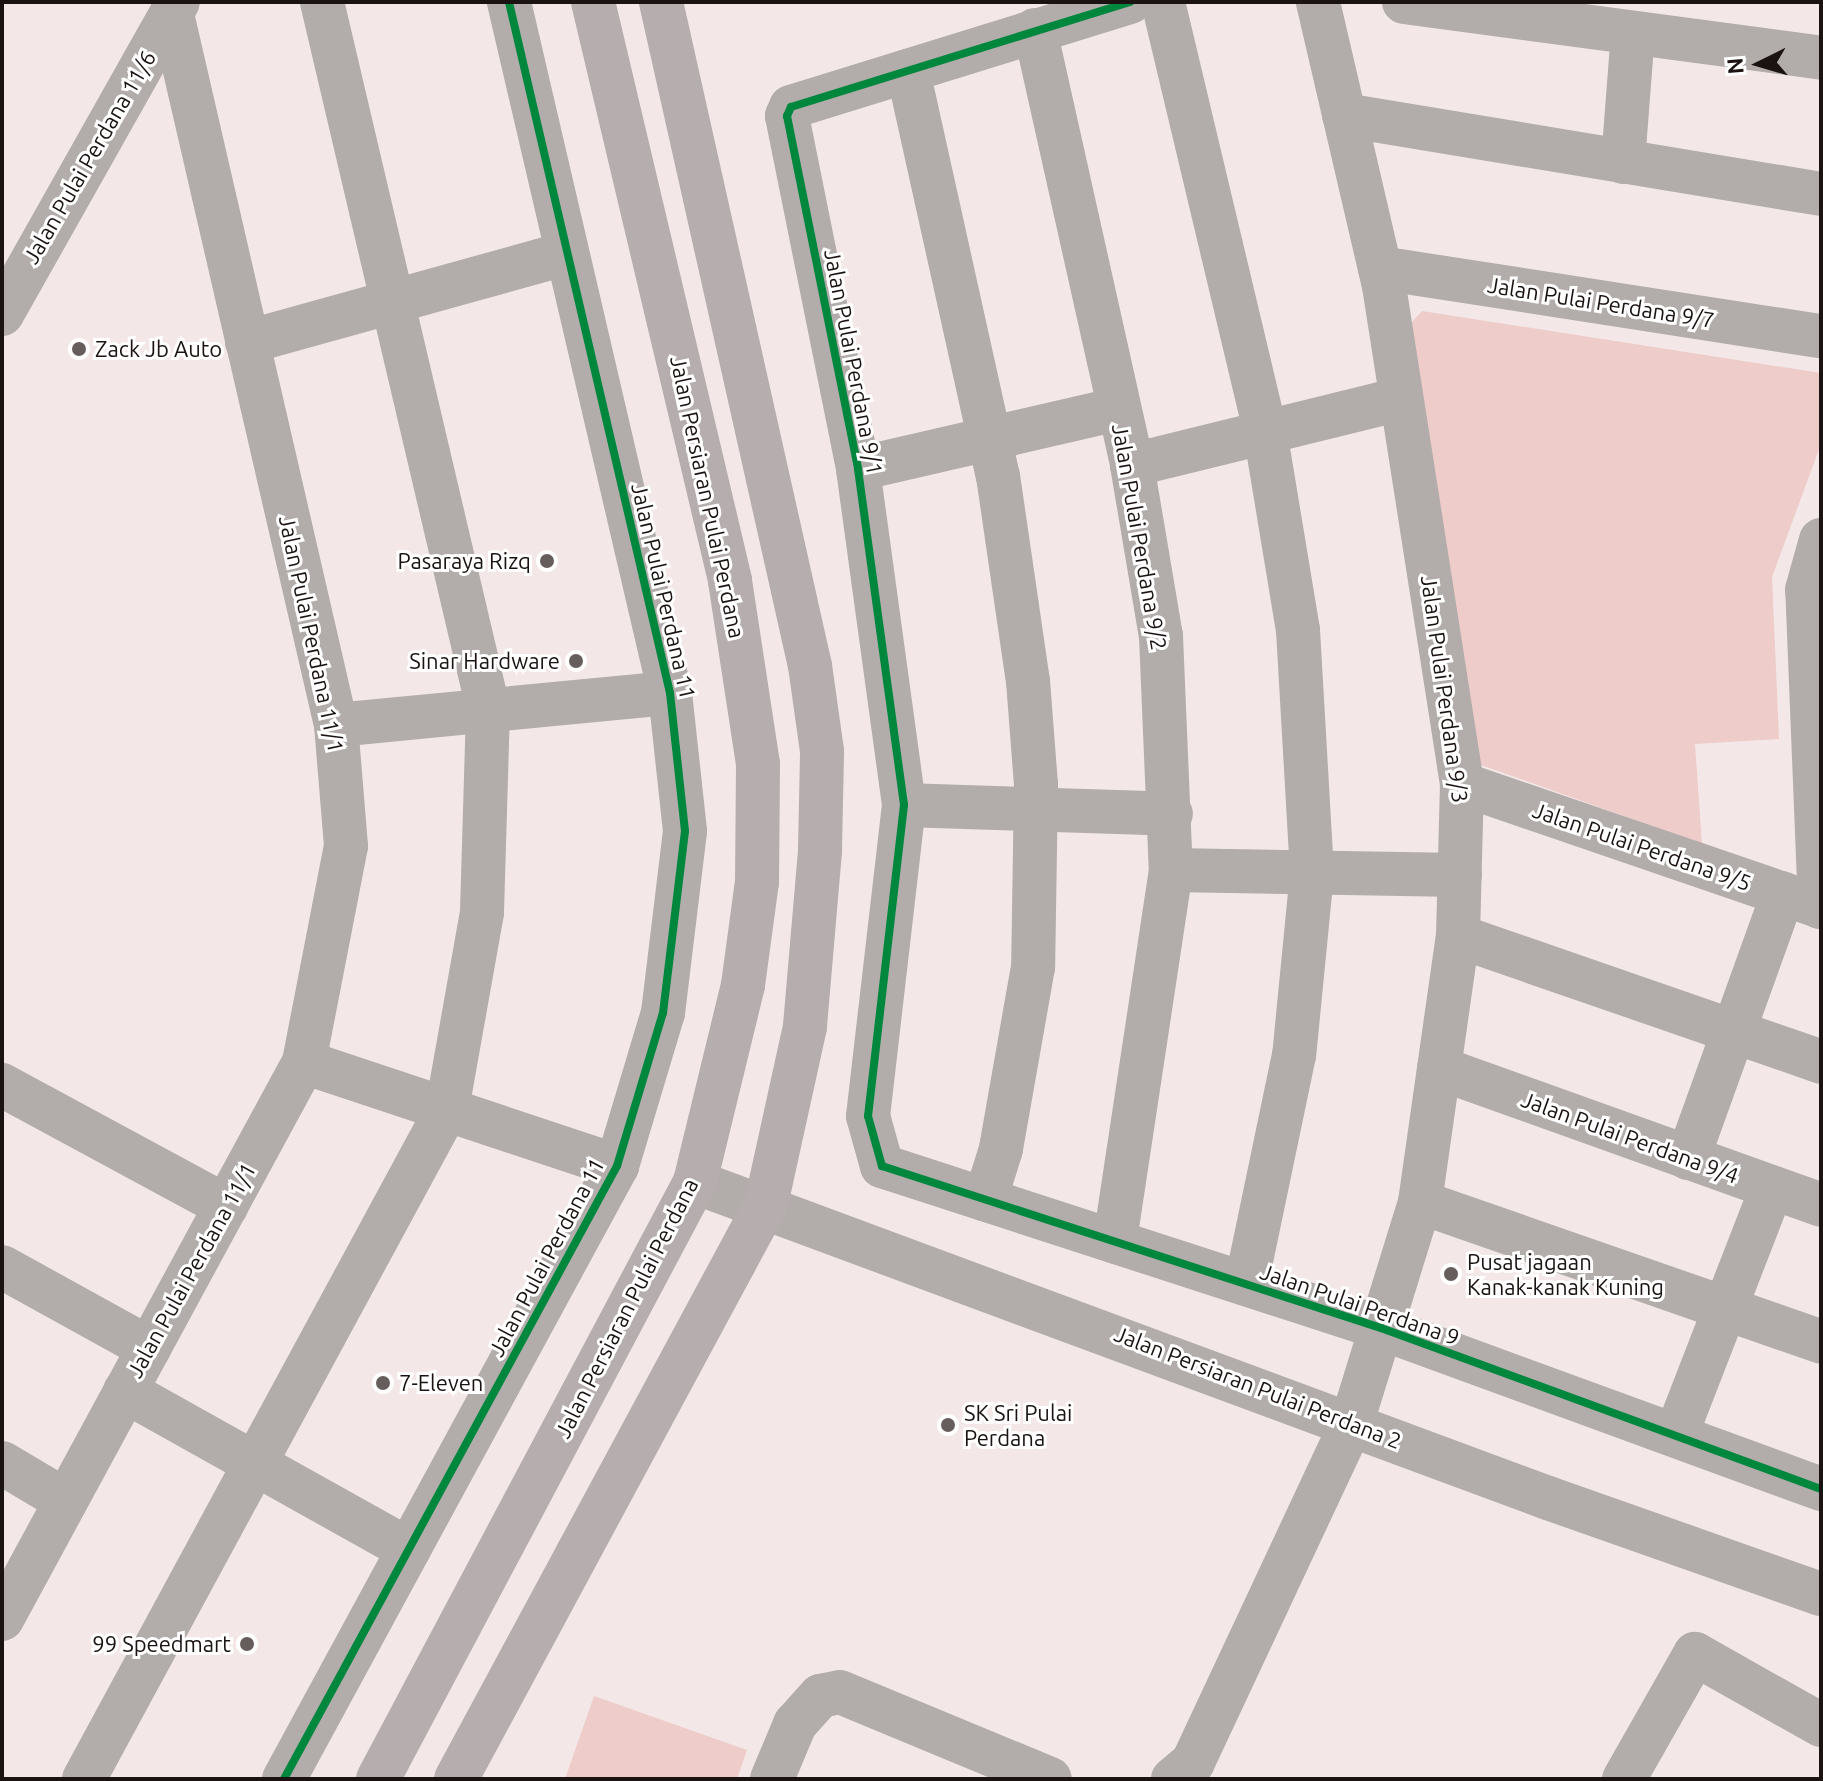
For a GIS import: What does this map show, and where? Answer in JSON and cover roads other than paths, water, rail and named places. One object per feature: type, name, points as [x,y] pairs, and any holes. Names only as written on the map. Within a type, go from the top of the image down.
[{"type":"main road","name":"Jalan Persiaran Pulai Perdana","points":[[378,1779],[695,1182],[743,985],[757,882],[758,764],[730,580],[593,2]]},
{"type":"main road","points":[[456,1779],[766,1204],[805,1026],[822,751],[810,666],[661,2]]},
{"type":"street","points":[[84,1779],[447,1109],[482,912],[488,708],[322,2]]},
{"type":"street","name":"Jalan Pulai Perdana 11","points":[[284,1779],[617,1166],[663,1013],[685,831],[670,693],[509,2]]},
{"type":"street","name":"Jalan Pulai Perdana 9/1","points":[[882,1166],[868,1116],[904,805],[858,469],[787,116],[791,107],[1130,2]]},
{"type":"street","points":[[1163,2],[1265,431],[1298,630],[1312,873],[1294,1055],[1246,1284]]},
{"type":"street","name":"Jalan Pulai Perdana 9/3","points":[[1173,1779],[1193,1762],[1352,1422],[1420,1202],[1458,936],[1462,784],[1380,268],[1318,2]]},
{"type":"street","points":[[1404,2],[1522,10],[1633,33],[1821,58]]},
{"type":"street","name":"Jalan Pulai Perdana 11/6","points":[[2,314],[16,250],[175,8]]},
{"type":"street","name":"Jalan Pulai Perdana 11/1","points":[[2,1619],[304,1062],[346,846],[336,725],[247,342],[175,8]]},
{"type":"street","name":"Jalan Pulai Perdana 9/2","points":[[1035,30],[1117,409],[1132,465],[1161,636],[1171,870],[1115,1242]]},
{"type":"street","points":[[1623,162],[1633,33]]},
{"type":"street","points":[[908,71],[987,440],[998,476],[1028,681],[1036,810],[1033,967],[1001,1149],[985,1200]]},
{"type":"street","points":[[1344,115],[1821,194]]},
{"type":"street","points":[[247,342],[567,253]]},
{"type":"street","name":"Jalan Pulai Perdana 9/7","points":[[1380,268],[1821,336]]},
{"type":"street","points":[[1132,465],[1401,399]]},
{"type":"street","points":[[858,469],[1117,409]]},
{"type":"street","points":[[1688,1158],[1734,1031],[1808,903],[1807,590],[1821,540]]},
{"type":"street","points":[[336,725],[488,708],[670,693]]},
{"type":"street","name":"Jalan Pulai Perdana 9/5","points":[[1462,784],[1808,903]]},
{"type":"street","points":[[904,805],[1171,814]]},
{"type":"street","points":[[1171,870],[1460,875]]},
{"type":"street","points":[[1458,936],[1821,1062]]},
{"type":"street","points":[[304,1062],[617,1166]]},
{"type":"street","name":"Jalan Pulai Perdana 9/4","points":[[1439,1068],[1821,1205]]},
{"type":"street","points":[[2,1085],[226,1206]]},
{"type":"street","name":"Jalan Pulai Perdana 9","points":[[882,1166],[1381,1328],[1821,1489]]},
{"type":"street","name":"Jalan Persiaran Pulai Perdana 2","points":[[695,1182],[766,1204],[1548,1498],[1821,1594]]},
{"type":"street","points":[[1676,1435],[1772,1188]]},
{"type":"street","points":[[1420,1202],[1821,1342]]},
{"type":"street","points":[[2,1267],[149,1348]]},
{"type":"street","points":[[125,1391],[409,1550]]},
{"type":"street","points":[[2,1463],[66,1501]]},
{"type":"street","points":[[1624,1779],[1695,1654],[1821,1725]]},
{"type":"street","points":[[772,1779],[795,1724],[820,1696],[840,1692],[1050,1779]]},
{"type":"place","name":"Zack Jb Auto","points":[[79,349]]},
{"type":"place","name":"Pasaraya Rizq","points":[[547,561]]},
{"type":"place","name":"Sinar Hardware","points":[[576,661]]},
{"type":"place","name":"Pusat jagaan Kanak-kanak Kuning","points":[[1451,1274]]},
{"type":"place","name":"7-Eleven","points":[[383,1383]]},
{"type":"place","name":"SK Sri Pulai Perdana","points":[[948,1425]]},
{"type":"place","name":"99 Speedmart","points":[[247,1644]]}]
